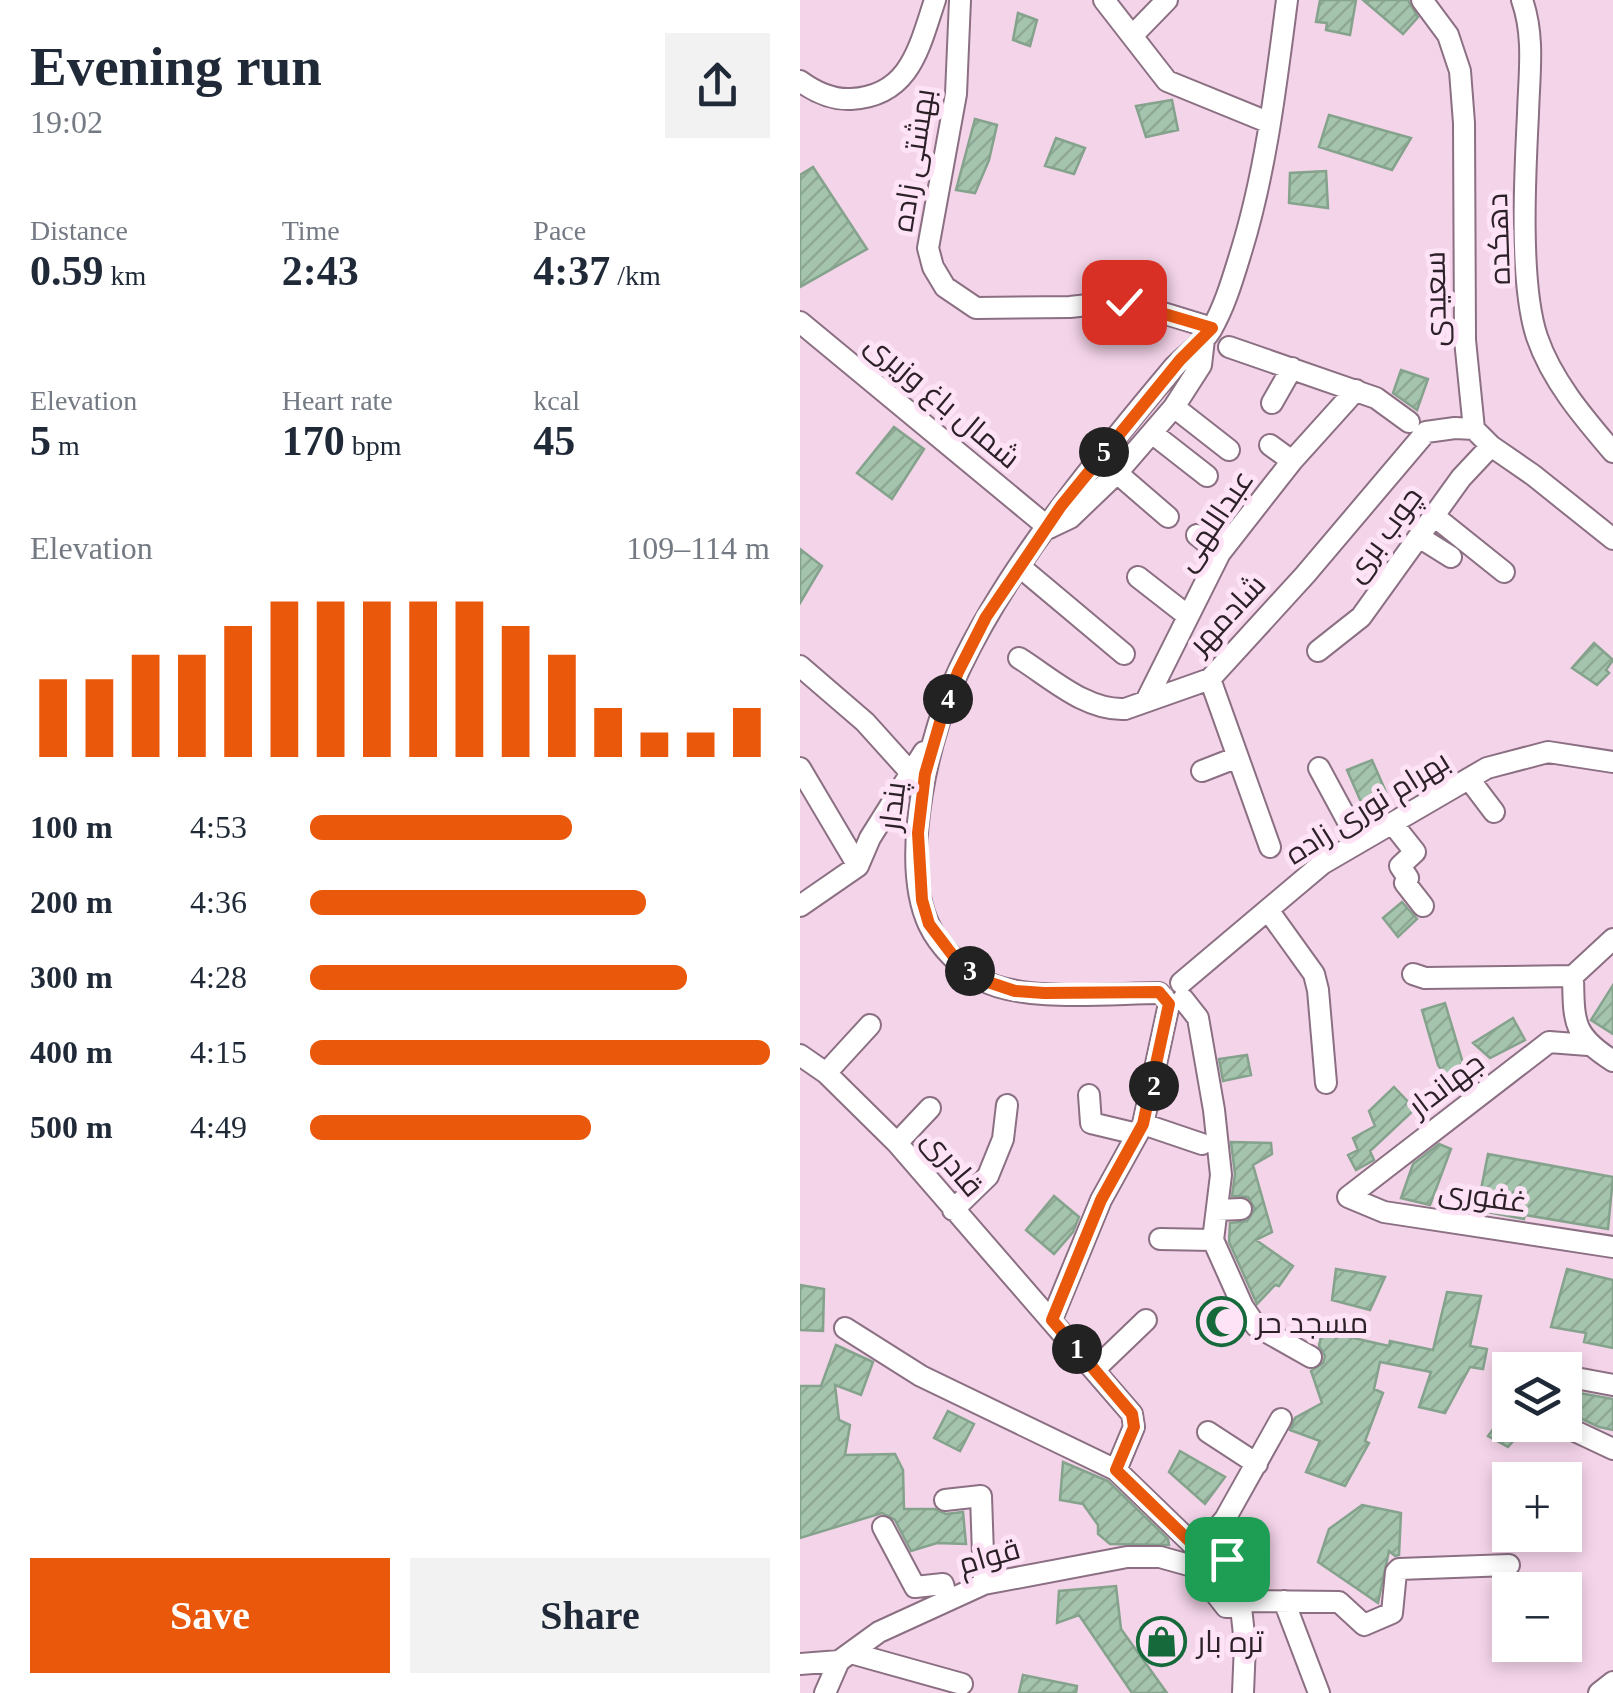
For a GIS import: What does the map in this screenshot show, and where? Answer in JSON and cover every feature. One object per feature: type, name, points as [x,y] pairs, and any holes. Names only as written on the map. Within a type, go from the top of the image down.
[{"type":"street","points":[[800,81],[815,92],[843,99],[869,98],[894,87],[912,63],[934,0]]},
{"type":"street","name":"بهشتی زاده","points":[[960,0],[956,94],[928,248],[933,266],[946,287],[976,308],[1124,302],[1208,334]]},
{"type":"street","points":[[1104,0],[1167,81],[1270,123]]},
{"type":"street","points":[[1133,35],[1167,0]]},
{"type":"street","points":[[1049,528],[1070,518],[1117,473],[1174,407],[1201,365],[1208,334],[1226,298],[1253,213],[1287,0]]},
{"type":"street","name":"سعیدی","points":[[1422,0],[1448,35],[1460,71],[1464,123],[1465,340],[1474,429]]},
{"type":"street","name":"دهکده","points":[[1522,0],[1531,25],[1527,275],[1536,336],[1575,408],[1613,452]]},
{"type":"street","name":"شمال باغ وزیری","points":[[800,322],[1049,528]]},
{"type":"street","points":[[1049,528],[1061,506],[1125,425],[1180,360],[1208,334]]},
{"type":"street","points":[[1229,347],[1376,398],[1417,427],[1474,429],[1490,446],[1533,475],[1613,540]]},
{"type":"street","points":[[1272,404],[1292,368]]},
{"type":"street","name":"عبداللهی","points":[[1146,701],[1220,553],[1292,462],[1356,390]]},
{"type":"street","points":[[1174,407],[1229,450]]},
{"type":"street","name":"شادمهر","points":[[1019,658],[1101,708],[1125,709],[1210,679],[1305,575],[1417,427]]},
{"type":"street","points":[[1152,433],[1208,476]]},
{"type":"street","points":[[1270,445],[1292,462]]},
{"type":"street","name":"چوب بری","points":[[1318,651],[1361,617],[1460,478],[1490,446]]},
{"type":"street","points":[[1117,473],[1168,518]]},
{"type":"street","points":[[1434,516],[1504,572]]},
{"type":"street","name":"پندار","points":[[1049,528],[986,617],[958,672],[938,729],[925,774],[916,856],[922,900],[929,924],[943,946],[982,980],[1015,991],[1173,994]]},
{"type":"street","points":[[1197,535],[1220,553]]},
{"type":"street","points":[[1419,537],[1450,556]]},
{"type":"street","points":[[1019,566],[1124,654]]},
{"type":"street","points":[[1138,577],[1188,616]]},
{"type":"street","points":[[800,666],[865,722],[911,773]]},
{"type":"street","points":[[1210,679],[1270,847]]},
{"type":"street","points":[[800,906],[858,866],[870,838],[938,729]]},
{"type":"street","name":"بهرام نوری زاده","points":[[1173,994],[1322,864],[1487,768],[1548,752],[1613,762]]},
{"type":"street","points":[[1202,771],[1238,757]]},
{"type":"street","points":[[800,768],[858,866]]},
{"type":"street","points":[[1320,768],[1359,842]]},
{"type":"street","points":[[1469,778],[1494,812]]},
{"type":"street","points":[[1392,823],[1415,852],[1400,866],[1408,878],[1405,883],[1423,906]]},
{"type":"street","points":[[1268,910],[1314,974],[1326,1082]]},
{"type":"street","points":[[1413,974],[1424,978],[1572,976],[1613,939]]},
{"type":"street","points":[[1572,976],[1578,1032],[1588,1045],[1613,1061]]},
{"type":"street","points":[[1052,1320],[1101,1200],[1140,1129],[1173,994]]},
{"type":"street","points":[[1173,994],[1198,1018],[1222,1175],[1217,1210],[1218,1249],[1243,1307],[1256,1326],[1312,1357]]},
{"type":"street","points":[[826,1073],[870,1024]]},
{"type":"street","name":"جهاندار","points":[[1348,1196],[1549,1042],[1588,1045]]},
{"type":"street","name":"قادری","points":[[800,1055],[826,1073],[897,1142],[1132,1414],[1134,1427],[1116,1470]]},
{"type":"street","points":[[1089,1095],[1092,1123],[1140,1129],[1202,1144]]},
{"type":"street","points":[[953,1210],[988,1176],[1003,1138],[1007,1105]]},
{"type":"street","points":[[897,1142],[930,1108]]},
{"type":"street","name":"غفوری","points":[[1348,1196],[1384,1212],[1613,1246]]},
{"type":"street","points":[[1217,1210],[1240,1209]]},
{"type":"street","points":[[1160,1239],[1218,1249]]},
{"type":"street","points":[[1095,1369],[1146,1320]]},
{"type":"street","points":[[844,1328],[921,1376],[1116,1470],[1204,1560]]},
{"type":"street","points":[[1582,1379],[1613,1385]]},
{"type":"street","points":[[1281,1418],[1204,1560],[1205,1580],[1226,1607],[1284,1601],[1339,1602],[1351,1616],[1368,1625],[1392,1613],[1399,1569],[1509,1565]]},
{"type":"street","points":[[1208,1432],[1257,1464]]},
{"type":"street","points":[[1582,1434],[1613,1448]]},
{"type":"street","points":[[945,1500],[981,1496],[984,1584]]},
{"type":"street","points":[[883,1528],[915,1587],[942,1584],[947,1600]]},
{"type":"street","name":"قوام","points":[[845,1657],[878,1632],[984,1584],[1127,1557],[1204,1560]]},
{"type":"street","points":[[1204,1560],[1222,1557],[1234,1565],[1246,1585],[1243,1693]]},
{"type":"street","points":[[1284,1601],[1319,1693]]},
{"type":"street","points":[[800,1664],[845,1657],[962,1684]]},
{"type":"street","points":[[825,1693],[845,1657]]},
{"type":"street","points":[[1599,1693],[1613,1682]]},
{"type":"building","points":[[1320,0],[1356,0],[1350,35],[1326,30],[1327,23],[1316,22]]},
{"type":"building","points":[[1363,0],[1408,0],[1418,17],[1403,34]]},
{"type":"building","points":[[1018,13],[1037,20],[1030,46],[1013,40]]},
{"type":"building","points":[[1172,100],[1178,130],[1146,137],[1136,106]]},
{"type":"building","points":[[1329,115],[1411,138],[1392,170],[1319,147]]},
{"type":"building","points":[[975,119],[997,125],[989,160],[975,193],[956,190]]},
{"type":"building","points":[[1056,138],[1085,148],[1074,174],[1045,166]]},
{"type":"building","points":[[813,167],[867,249],[800,287],[800,175]]},
{"type":"building","points":[[1326,171],[1328,208],[1289,203],[1290,173]]},
{"type":"building","points":[[1401,370],[1428,379],[1417,410],[1393,393]]},
{"type":"building","points":[[894,427],[924,449],[892,499],[857,473]]},
{"type":"building","points":[[800,549],[822,566],[800,603]]},
{"type":"building","points":[[1594,643],[1613,660],[1606,670],[1609,673],[1597,685],[1572,668]]},
{"type":"building","points":[[1372,760],[1386,792],[1361,802],[1347,770]]},
{"type":"building","points":[[1402,902],[1417,919],[1398,937],[1383,918]]},
{"type":"building","points":[[1613,985],[1613,1034],[1591,1020]]},
{"type":"building","points":[[1445,1003],[1463,1063],[1447,1078],[1438,1065],[1422,1010]]},
{"type":"building","points":[[1513,1018],[1525,1040],[1490,1058],[1473,1043]]},
{"type":"building","points":[[1247,1055],[1251,1075],[1223,1081],[1219,1059]]},
{"type":"building","points":[[1394,1087],[1415,1109],[1370,1151],[1374,1160],[1356,1170],[1348,1155],[1358,1150],[1353,1138],[1375,1126],[1369,1111]]},
{"type":"building","points":[[1231,1142],[1271,1143],[1272,1154],[1253,1165],[1272,1232],[1256,1240],[1293,1266],[1279,1286],[1275,1285],[1257,1304],[1229,1242],[1230,1223],[1247,1221],[1255,1209],[1248,1197],[1232,1196],[1235,1174]]},
{"type":"building","points":[[1439,1144],[1451,1149],[1430,1205],[1401,1198],[1413,1164]]},
{"type":"building","points":[[1488,1154],[1613,1177],[1608,1229],[1477,1210]]},
{"type":"building","points":[[1054,1196],[1079,1217],[1073,1232],[1054,1254],[1026,1230]]},
{"type":"building","points":[[1336,1269],[1385,1277],[1370,1310],[1332,1300]]},
{"type":"building","points":[[1567,1269],[1613,1280],[1613,1348],[1584,1342],[1586,1333],[1551,1327]]},
{"type":"building","points":[[800,1285],[824,1289],[823,1331],[800,1330]]},
{"type":"building","points":[[1447,1292],[1481,1296],[1470,1346],[1487,1349],[1483,1369],[1470,1367],[1445,1413],[1419,1407],[1431,1372],[1380,1362],[1374,1389],[1383,1393],[1365,1441],[1369,1443],[1345,1486],[1306,1472],[1320,1441],[1290,1430],[1295,1418],[1322,1403],[1311,1371],[1323,1363],[1325,1356],[1319,1346],[1322,1331],[1389,1346],[1390,1341],[1433,1350]]},
{"type":"building","points":[[836,1345],[873,1362],[861,1395],[835,1385],[839,1420],[850,1425],[845,1455],[895,1454],[903,1470],[904,1509],[963,1512],[966,1544],[937,1543],[911,1551],[895,1520],[882,1513],[800,1538],[800,1386],[821,1386]]},
{"type":"building","points":[[1582,1393],[1613,1399],[1613,1430],[1582,1419]]},
{"type":"building","points":[[948,1411],[974,1424],[960,1451],[934,1438]]},
{"type":"building","points":[[1180,1451],[1225,1477],[1205,1504],[1169,1472]]},
{"type":"building","points":[[1063,1462],[1108,1481],[1168,1539],[1169,1545],[1110,1544],[1098,1534],[1098,1525],[1083,1504],[1060,1500]]},
{"type":"building","points":[[1362,1505],[1401,1513],[1399,1555],[1389,1551],[1378,1603],[1318,1562],[1329,1529]]},
{"type":"building","points":[[1116,1586],[1121,1629],[1167,1693],[1132,1693],[1079,1615],[1057,1623],[1059,1591]]},
{"type":"building","points":[[1023,1675],[1077,1686],[1076,1693],[1019,1693]]},
{"type":"place","name":"مسجد حر","points":[[1221,1322]]},
{"type":"place","name":"تره بار","points":[[1162,1641]]},
{"type":"route","points":[[1124,302],[1212,328],[1180,360],[1061,506],[986,617],[943,712],[925,774],[916,856],[929,924],[957,961],[982,980],[1015,991],[1044,993],[1159,992],[1169,1004],[1143,1124],[1101,1200],[1052,1320],[1132,1414],[1134,1427],[1116,1470],[1210,1561],[1227,1559]]}]
